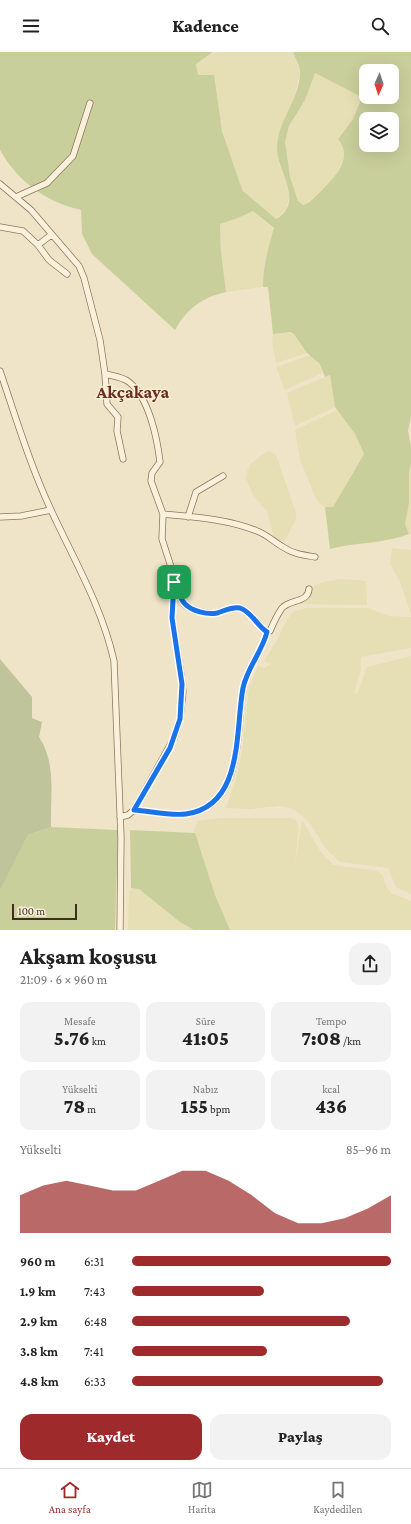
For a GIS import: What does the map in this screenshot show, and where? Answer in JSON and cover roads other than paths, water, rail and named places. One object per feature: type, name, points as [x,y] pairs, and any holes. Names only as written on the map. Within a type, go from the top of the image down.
[{"type":"street","points":[[16,197],[47,183],[73,156],[90,103]]},
{"type":"street","points":[[0,184],[31,210],[51,235],[77,263],[83,274],[100,340],[105,374],[107,404],[118,417],[117,431],[123,459]]},
{"type":"street","points":[[0,227],[23,231],[38,245],[49,260],[67,274]]},
{"type":"street","points":[[38,245],[51,235]]},
{"type":"street","points":[[0,371],[28,455],[51,510],[95,602],[113,655],[120,817],[120,930]]},
{"type":"street","points":[[105,374],[128,381],[144,400],[158,443],[160,462],[152,473],[151,481],[163,514],[162,539],[173,571],[173,633],[182,684],[180,719],[170,748],[134,810],[128,815],[120,817]]},
{"type":"street","points":[[188,517],[196,492],[223,476]]},
{"type":"street","points":[[0,517],[21,516],[51,510]]},
{"type":"street","points":[[163,514],[244,526],[259,531],[283,548],[298,555],[315,557]]},
{"type":"street","points":[[174,582],[184,604]]},
{"type":"street","points":[[134,810],[186,814],[208,806],[220,796],[225,787],[236,752],[246,680],[267,632],[282,609],[288,604],[304,598],[308,594],[308,589]]},
{"type":"street","points":[[173,604],[184,604],[206,613],[217,612],[234,607],[241,608],[267,632]]},
{"type":"district","name":"Akçakaya","points":[[133,392]]}]
